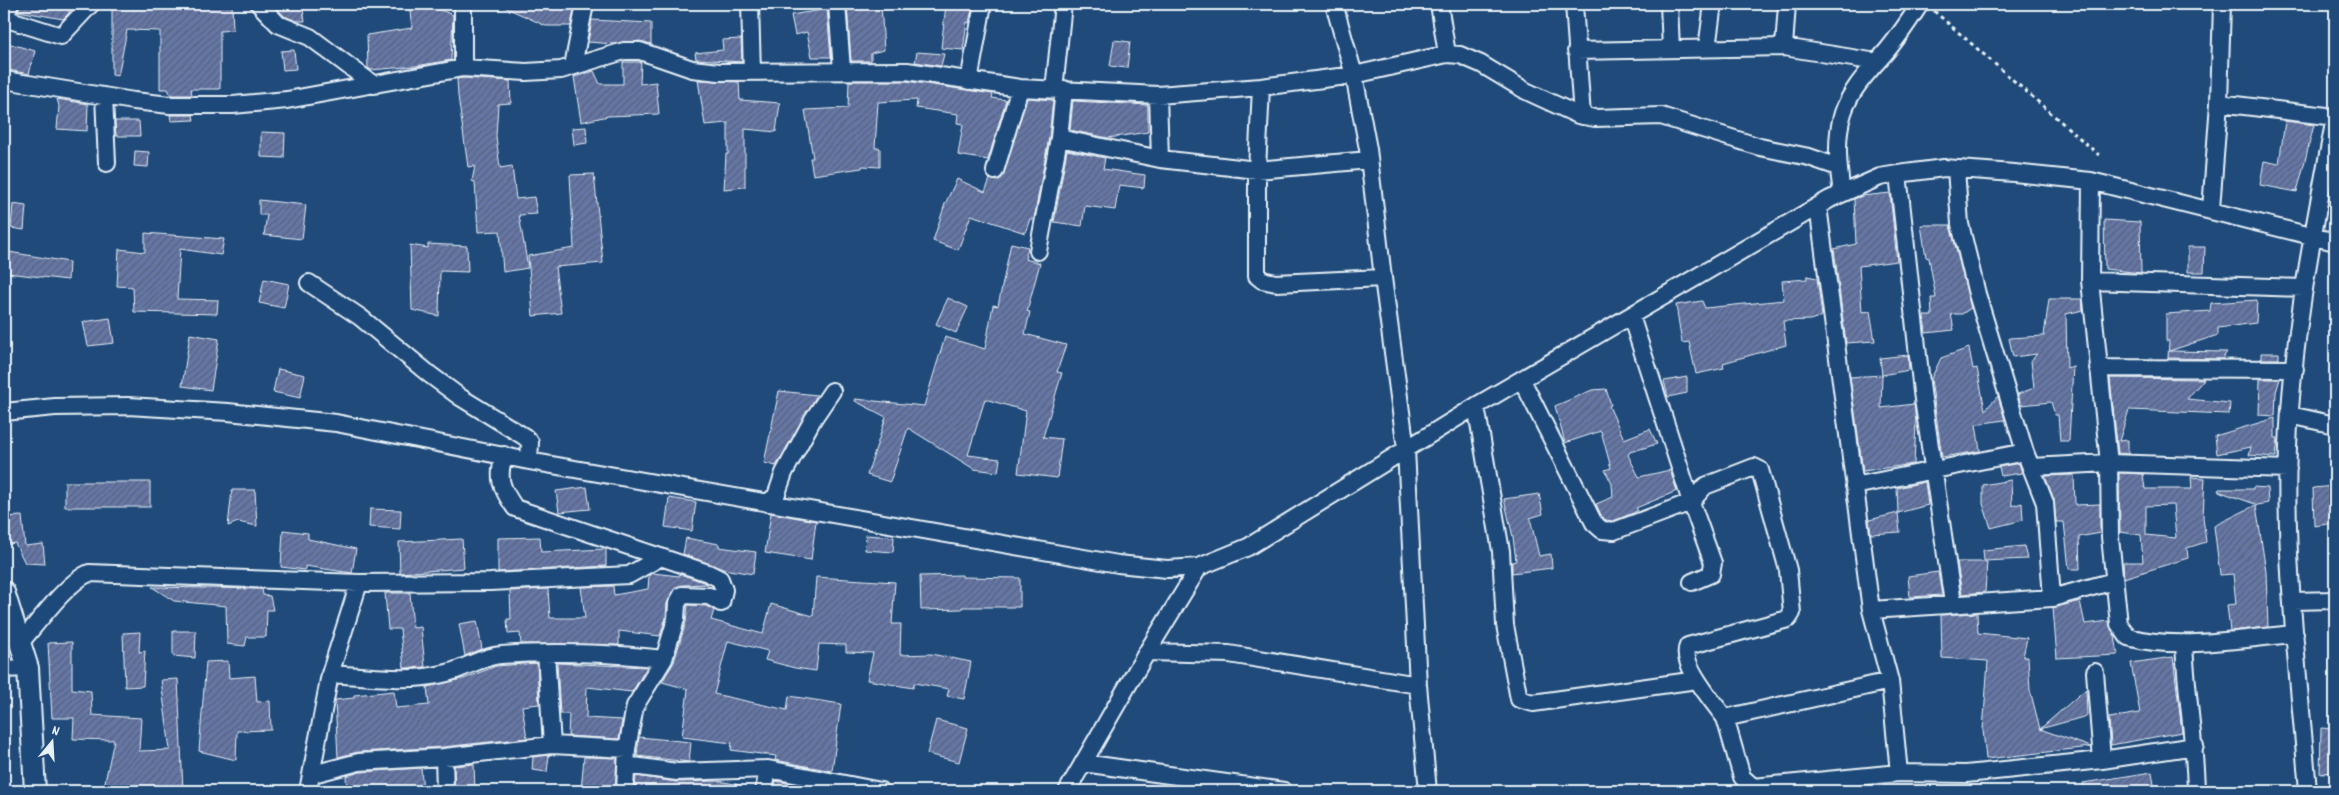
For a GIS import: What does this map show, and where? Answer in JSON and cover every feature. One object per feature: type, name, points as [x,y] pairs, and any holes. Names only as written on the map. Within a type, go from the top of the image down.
[{"type":"street","points":[[4,14],[8,4]]},
{"type":"street","points":[[4,18],[61,36],[91,4]]},
{"type":"street","points":[[259,4],[278,24],[310,37],[374,85]]},
{"type":"street","points":[[463,4],[463,68]]},
{"type":"street","points":[[572,66],[585,4]]},
{"type":"street","points":[[750,4],[752,72]]},
{"type":"street","points":[[837,4],[842,70]]},
{"type":"street","points":[[969,82],[983,4]]},
{"type":"street","points":[[1038,251],[1060,138],[1059,90],[1063,4]]},
{"type":"street","points":[[1334,4],[1354,75],[1369,160],[1406,449],[1418,685],[1428,791]]},
{"type":"street","points":[[1440,4],[1447,54]]},
{"type":"street","points":[[1574,4],[1582,116]]},
{"type":"street","points":[[1669,4],[1671,49]]},
{"type":"street","points":[[1707,48],[1713,4]]},
{"type":"street","points":[[1784,47],[1787,4]]},
{"type":"street","points":[[2211,209],[2219,103],[2222,4]]},
{"type":"street","points":[[1842,192],[1838,167],[1840,123],[1844,111],[1859,81],[1904,28],[1927,7]]},
{"type":"street","points":[[1576,51],[1784,47],[1876,62]]},
{"type":"street","points":[[4,80],[170,105],[233,105],[287,100],[463,68],[526,72],[561,70],[624,51],[640,51],[692,69],[752,72],[907,71],[969,82],[1020,88],[1158,95],[1261,87],[1354,75],[1447,54],[1460,55],[1481,64],[1562,110],[1582,116],[1594,118],[1661,116],[1760,147],[1809,158],[1838,167]]},
{"type":"street","points":[[1261,87],[1257,170],[1257,276],[1262,280],[1276,283],[1383,278]]},
{"type":"street","points":[[995,171],[1020,88]]},
{"type":"street","points":[[1158,95],[1160,159]]},
{"type":"street","points":[[104,96],[107,163]]},
{"type":"street","points":[[2219,103],[2335,117],[2304,288],[2290,415],[2288,469],[2289,551],[2308,791]]},
{"type":"street","points":[[1060,138],[1160,159],[1257,170],[1369,160]]},
{"type":"street","points":[[4,412],[55,407],[128,406],[228,412],[336,423],[529,461],[1118,564],[1168,569],[1199,567],[1248,547],[1476,406],[1842,192],[1880,177],[1944,168],[2090,181],[2211,209],[2335,242]]},
{"type":"street","points":[[1956,169],[1960,224],[1976,294],[2028,460],[2045,503],[2052,598]]},
{"type":"street","points":[[1898,174],[1922,392],[1953,604]]},
{"type":"street","points":[[2090,181],[2090,281],[2109,463],[2110,537],[2119,624],[2128,637],[2141,641],[2184,643],[2296,634]]},
{"type":"street","points":[[1818,206],[1871,610],[1890,681],[1899,773]]},
{"type":"street","points":[[2090,281],[2304,288]]},
{"type":"street","points":[[309,283],[360,317],[460,397],[526,437],[530,442],[529,461]]},
{"type":"street","points":[[1632,316],[1691,502],[1713,563],[1711,574],[1692,582]]},
{"type":"street","points":[[2098,368],[2295,369]]},
{"type":"street","points":[[1522,380],[1594,523],[1602,530],[1614,531],[1691,502],[1705,486],[1754,467],[1760,470],[1788,570],[1792,613],[1788,619],[1688,646],[1686,655],[1697,680],[1725,718],[1742,777],[1753,787],[1899,773],[1966,774],[2102,760],[2195,746]]},
{"type":"street","points":[[767,503],[776,496],[784,473],[813,419],[832,391]]},
{"type":"street","points":[[1476,406],[1501,551],[1505,625],[1519,699],[1524,702],[1534,703],[1697,680]]},
{"type":"street","points":[[2290,415],[2335,424]]},
{"type":"street","points":[[504,455],[499,472],[502,486],[515,508],[720,579],[724,590],[721,603],[709,596],[682,595],[677,604],[676,619],[664,659],[635,706],[627,757],[625,791]]},
{"type":"street","points":[[1854,486],[1934,471],[2028,460],[2288,469]]},
{"type":"street","points":[[20,643],[72,585],[81,576],[89,573],[359,583],[490,582],[629,575],[661,557]]},
{"type":"street","points":[[1067,791],[1147,652],[1199,567]]},
{"type":"street","points":[[1871,610],[2052,598],[2114,581]]},
{"type":"street","points":[[308,791],[313,774],[330,674],[359,583]]},
{"type":"street","points":[[4,592],[28,668],[35,791]]},
{"type":"street","points":[[2293,601],[2335,600]]},
{"type":"street","points":[[2184,643],[2186,680],[2195,746],[2196,791]]},
{"type":"street","points":[[1147,652],[1229,654],[1418,685]]},
{"type":"street","points":[[330,674],[407,679],[446,674],[498,655],[546,653],[636,656],[664,659]]},
{"type":"street","points":[[546,653],[552,745]]},
{"type":"street","points":[[4,669],[28,668]]},
{"type":"street","points":[[2095,672],[2102,760]]},
{"type":"street","points":[[1725,718],[1890,681]]},
{"type":"street","points":[[313,774],[359,762],[444,757],[552,745],[627,757],[677,772],[768,769],[881,791]]},
{"type":"street","points":[[444,757],[445,791]]},
{"type":"street","points":[[1082,763],[1284,791]]},
{"type":"street","points":[[764,791],[768,769]]},
{"type":"path","points":[[1927,7],[2099,155]]},
{"type":"building","points":[[20,4],[70,4],[69,13],[63,19],[18,11]]},
{"type":"building","points":[[112,4],[232,4],[233,30],[220,31],[220,89],[191,89],[192,95],[171,95],[168,89],[160,89],[160,31],[127,30],[118,76],[112,75]]},
{"type":"building","points":[[273,4],[302,4],[305,21],[297,21],[284,16]]},
{"type":"building","points":[[409,4],[426,4],[453,15],[451,60],[416,66],[371,70],[368,68],[367,35],[412,28]]},
{"type":"building","points":[[498,4],[575,4],[571,26],[546,26]]},
{"type":"building","points":[[847,4],[881,4],[884,50],[871,53],[871,61],[851,61]]},
{"type":"building","points":[[946,5],[972,9],[969,23],[967,22],[963,50],[941,48]]},
{"type":"building","points":[[827,9],[831,57],[812,57],[807,32],[795,35],[791,15]]},
{"type":"building","points":[[592,20],[651,23],[651,44],[640,41],[614,44],[588,42]]},
{"type":"building","points":[[741,39],[742,62],[696,59],[695,53],[723,50],[722,40]]},
{"type":"building","points":[[1114,40],[1130,42],[1127,68],[1110,66]]},
{"type":"building","points":[[4,42],[35,51],[29,74],[4,69]]},
{"type":"building","points":[[294,50],[296,69],[283,70],[281,51]]},
{"type":"building","points":[[917,52],[944,54],[941,66],[915,62]]},
{"type":"building","points":[[623,62],[641,62],[640,84],[656,82],[659,114],[608,116],[581,122],[574,77],[594,71],[600,84],[623,84]]},
{"type":"building","points":[[457,79],[510,81],[511,103],[498,104],[496,136],[500,168],[512,166],[516,199],[534,197],[537,214],[519,215],[528,268],[503,272],[500,231],[478,232],[475,182],[472,181],[475,166],[468,167],[458,96]]},
{"type":"building","points":[[698,80],[739,82],[740,100],[780,103],[776,132],[745,129],[745,187],[724,189],[726,154],[728,154],[728,123],[705,125]]},
{"type":"building","points":[[849,81],[906,81],[993,94],[992,98],[1006,100],[988,160],[958,155],[963,124],[957,123],[958,114],[916,108],[917,100],[878,102],[875,148],[880,148],[880,167],[862,166],[862,168],[813,175],[810,158],[813,158],[805,110],[848,108]]},
{"type":"building","points":[[1027,98],[1053,100],[1049,137],[1034,219],[1030,219],[1025,233],[971,215],[958,250],[933,241],[945,204],[957,179],[985,192],[990,179],[997,181],[1002,178]]},
{"type":"building","points":[[57,99],[88,104],[87,131],[57,129],[59,106]]},
{"type":"building","points":[[1073,101],[1148,105],[1148,132],[1108,138],[1070,130]]},
{"type":"building","points":[[170,115],[193,115],[194,120],[171,121]]},
{"type":"building","points":[[115,121],[139,121],[140,136],[116,136]]},
{"type":"building","points":[[2285,121],[2314,125],[2297,192],[2260,185],[2264,161],[2279,164]]},
{"type":"building","points":[[586,127],[587,143],[574,145],[572,128]]},
{"type":"building","points":[[261,132],[285,133],[284,158],[261,157]]},
{"type":"building","points":[[1067,150],[1105,158],[1103,169],[1145,175],[1144,188],[1119,185],[1115,210],[1085,206],[1082,226],[1054,222]]},
{"type":"building","points":[[135,151],[149,152],[148,167],[134,166]]},
{"type":"building","points":[[594,174],[603,263],[555,267],[561,313],[533,316],[528,256],[574,248],[570,175]]},
{"type":"building","points":[[1890,193],[1897,261],[1859,266],[1862,312],[1870,311],[1875,341],[1846,343],[1834,249],[1856,244],[1854,199],[1862,196]]},
{"type":"building","points":[[259,200],[306,205],[302,239],[264,235],[267,215],[259,215]]},
{"type":"building","points":[[13,204],[26,206],[24,230],[11,228]]},
{"type":"building","points":[[2104,220],[2140,222],[2141,273],[2105,269]]},
{"type":"building","points":[[1921,225],[1950,225],[1971,308],[1962,314],[1951,314],[1954,330],[1926,333],[1924,316],[1932,316],[1931,298],[1936,298],[1929,258],[1926,257]]},
{"type":"building","points":[[145,233],[224,239],[221,255],[180,249],[177,299],[218,300],[217,314],[134,312],[133,287],[117,286],[119,249],[145,252]]},
{"type":"building","points":[[1011,243],[1028,247],[1025,259],[1040,263],[1027,311],[1030,312],[1025,334],[1066,345],[1057,372],[1062,373],[1043,437],[1062,439],[1057,478],[1018,473],[1026,411],[985,399],[968,455],[1000,459],[998,472],[974,469],[908,428],[890,482],[867,475],[886,417],[855,401],[855,399],[924,406],[945,337],[985,349],[993,305],[998,306]]},
{"type":"building","points":[[428,244],[467,246],[468,272],[440,271],[439,316],[412,310],[410,245],[428,248]]},
{"type":"building","points":[[2188,247],[2205,247],[2204,272],[2188,272]]},
{"type":"building","points":[[9,252],[69,262],[68,280],[7,273]]},
{"type":"building","points":[[1807,276],[1817,278],[1822,316],[1810,320],[1783,321],[1786,345],[1723,363],[1724,368],[1696,374],[1689,342],[1682,343],[1676,305],[1702,301],[1705,308],[1784,300],[1782,281],[1807,279]]},
{"type":"building","points":[[264,279],[289,284],[284,308],[259,303]]},
{"type":"building","points":[[948,298],[968,307],[956,333],[936,324]]},
{"type":"building","points":[[2049,299],[2082,299],[2083,310],[2066,314],[2067,368],[2073,366],[2069,441],[2060,441],[2058,415],[2055,415],[2051,402],[2021,405],[2018,394],[2034,388],[2031,361],[2037,354],[2013,357],[2009,338],[2044,336]]},
{"type":"building","points":[[2257,300],[2256,323],[2218,328],[2218,335],[2169,351],[2227,352],[2222,359],[2168,358],[2169,341],[2166,341],[2166,314],[2210,311],[2211,303]]},
{"type":"building","points":[[110,318],[114,343],[88,346],[83,322]]},
{"type":"building","points":[[190,334],[219,339],[211,390],[182,386]]},
{"type":"building","points":[[1969,348],[1973,369],[1977,368],[1985,410],[1998,396],[2005,420],[1976,424],[1980,451],[1942,457],[1931,379],[1941,358]]},
{"type":"building","points":[[2261,353],[2279,353],[2279,359],[2261,359]]},
{"type":"building","points":[[1908,355],[1909,370],[1882,375],[1880,358]]},
{"type":"building","points":[[278,369],[305,375],[300,398],[273,392]]},
{"type":"building","points":[[1882,375],[1881,408],[1914,404],[1916,423],[1914,464],[1863,471],[1850,377]]},
{"type":"building","points":[[1687,377],[1687,393],[1668,397],[1664,381]]},
{"type":"building","points":[[2110,378],[2204,379],[2187,399],[2230,403],[2229,414],[2129,410],[2119,441],[2128,440],[2128,454],[2118,453]]},
{"type":"building","points":[[2260,379],[2280,379],[2276,392],[2275,416],[2259,415]]},
{"type":"building","points":[[1606,389],[1611,405],[1609,406],[1624,439],[1650,429],[1657,444],[1630,452],[1628,455],[1639,477],[1670,470],[1677,491],[1636,508],[1638,510],[1633,513],[1613,521],[1602,517],[1596,504],[1613,497],[1612,484],[1605,470],[1611,468],[1601,431],[1565,443],[1555,406],[1592,390]]},
{"type":"building","points":[[779,391],[817,395],[776,466],[764,463]]},
{"type":"building","points":[[2275,418],[2275,438],[2278,438],[2276,457],[2249,455],[2251,447],[2217,454],[2215,436]]},
{"type":"building","points":[[2019,463],[2022,473],[2001,476],[1999,467]]},
{"type":"building","points":[[2119,473],[2143,474],[2145,489],[2192,489],[2191,477],[2205,478],[2203,517],[2206,542],[2187,548],[2188,558],[2124,578],[2123,562],[2143,562],[2141,535],[2120,532]],"holes":[[[2173,505],[2176,538],[2146,535],[2146,506]]]},
{"type":"building","points":[[2074,475],[2075,505],[2100,504],[2100,533],[2079,537],[2080,569],[2069,569],[2064,522],[2056,522],[2054,500],[2045,476]]},
{"type":"building","points":[[2011,480],[2012,506],[2022,503],[2023,520],[1991,528],[1983,504],[1983,485]]},
{"type":"building","points":[[65,482],[150,482],[150,507],[65,507]]},
{"type":"building","points":[[1925,482],[1928,505],[1898,513],[1897,488]]},
{"type":"building","points":[[2335,486],[2335,523],[2314,526],[2313,488]]},
{"type":"building","points":[[587,487],[590,509],[559,512],[556,491]]},
{"type":"building","points":[[2253,487],[2267,488],[2268,503],[2258,505],[2218,491],[2219,489],[2253,489]]},
{"type":"building","points":[[232,490],[255,490],[257,526],[238,522],[228,526]]},
{"type":"building","points":[[1539,494],[1543,514],[1530,518],[1539,556],[1551,554],[1552,568],[1512,573],[1512,562],[1516,561],[1513,537],[1504,499]]},
{"type":"building","points":[[669,498],[696,502],[692,531],[665,527]]},
{"type":"building","points":[[2256,505],[2266,572],[2268,627],[2230,631],[2227,605],[2236,604],[2233,574],[2220,575],[2214,526]]},
{"type":"building","points":[[370,509],[401,510],[400,529],[369,527]]},
{"type":"building","points":[[771,513],[816,521],[811,560],[765,553]]},
{"type":"building","points":[[1898,513],[1900,532],[1871,534],[1869,520]]},
{"type":"building","points":[[22,516],[25,546],[43,544],[45,564],[25,563],[15,543],[4,545],[4,517]]},
{"type":"building","points":[[283,530],[308,533],[308,539],[356,549],[352,573],[305,566],[305,570],[281,567]]},
{"type":"building","points":[[866,535],[894,537],[893,552],[865,550]]},
{"type":"building","points":[[540,537],[541,552],[606,549],[606,566],[498,572],[498,538]]},
{"type":"building","points":[[686,538],[719,544],[719,547],[756,552],[753,574],[723,569],[683,554]]},
{"type":"building","points":[[462,539],[464,568],[400,573],[399,542]]},
{"type":"building","points":[[2024,546],[2027,559],[1984,561],[1983,550]]},
{"type":"building","points":[[1957,562],[1987,562],[1985,592],[1962,594]]},
{"type":"building","points":[[1938,572],[1942,595],[1910,597],[1908,576]]},
{"type":"building","points":[[653,573],[679,576],[680,574],[709,584],[682,585],[674,590],[667,603],[666,617],[660,636],[619,631],[619,645],[521,644],[520,633],[508,634],[507,619],[511,619],[510,591],[548,589],[550,618],[585,618],[581,587],[613,586],[614,595],[648,589],[649,575]]},
{"type":"building","points":[[962,575],[962,577],[1020,578],[1020,607],[962,607],[962,609],[921,610],[920,576]]},
{"type":"building","points":[[816,577],[895,582],[892,624],[901,624],[900,655],[931,654],[971,662],[964,699],[947,696],[949,689],[914,683],[913,688],[867,680],[873,653],[846,652],[846,645],[819,644],[816,671],[765,660],[768,651],[728,641],[714,694],[787,710],[789,696],[841,704],[832,771],[775,760],[776,756],[731,750],[732,743],[682,737],[688,689],[662,682],[674,662],[686,622],[688,605],[706,606],[714,610],[711,620],[763,634],[771,604],[813,616]]},
{"type":"building","points":[[152,587],[262,589],[263,595],[270,596],[273,610],[267,610],[266,637],[247,637],[245,646],[227,644],[226,606],[174,601]]},
{"type":"building","points":[[385,593],[410,593],[413,628],[421,627],[425,667],[404,668],[400,629],[388,629]]},
{"type":"building","points":[[2080,601],[2085,624],[2109,621],[2115,636],[2118,655],[2057,658],[2053,608]]},
{"type":"building","points":[[1977,613],[1978,633],[2027,638],[2023,657],[2028,657],[2030,690],[2040,729],[2091,747],[1986,759],[1983,730],[1988,661],[1942,658],[1941,615]]},
{"type":"building","points":[[477,621],[482,649],[465,656],[459,624]]},
{"type":"building","points":[[173,631],[196,631],[195,658],[173,656]]},
{"type":"building","points":[[140,632],[139,652],[145,651],[143,686],[125,687],[123,633]]},
{"type":"building","points":[[72,642],[72,689],[91,691],[92,715],[141,718],[139,751],[170,750],[161,680],[178,679],[183,791],[103,791],[114,740],[73,739],[74,718],[52,718],[48,643]]},
{"type":"building","points":[[2173,657],[2182,732],[2111,745],[2109,718],[2140,713],[2131,663]]},
{"type":"building","points":[[228,661],[229,678],[255,676],[257,702],[270,701],[271,730],[237,731],[236,760],[199,751],[206,662]]},
{"type":"building","points":[[537,663],[539,704],[522,706],[527,738],[443,747],[358,752],[338,757],[335,700],[354,698],[354,695],[394,691],[396,708],[429,705],[427,687],[466,678],[496,666]]},
{"type":"building","points":[[557,663],[647,667],[632,692],[587,687],[586,718],[622,720],[619,739],[568,736],[569,714],[560,714]]},
{"type":"building","points":[[2086,689],[2087,716],[2040,729]]},
{"type":"building","points":[[936,720],[968,728],[959,762],[927,754]]},
{"type":"building","points":[[2321,728],[2335,729],[2335,771],[2320,774]]},
{"type":"building","points":[[639,737],[691,742],[689,762],[637,756]]},
{"type":"building","points":[[549,755],[547,772],[532,770],[533,757]]},
{"type":"building","points":[[584,757],[617,758],[615,791],[581,791]]},
{"type":"building","points":[[474,764],[475,791],[455,791],[454,766]]},
{"type":"building","points":[[421,768],[423,791],[347,791],[346,776],[361,772]]},
{"type":"building","points":[[2152,772],[2155,791],[2084,791],[2083,783]]},
{"type":"building","points":[[636,776],[676,782],[718,781],[740,785],[739,791],[635,791]]},
{"type":"building","points":[[776,781],[829,791],[774,791]]}]
